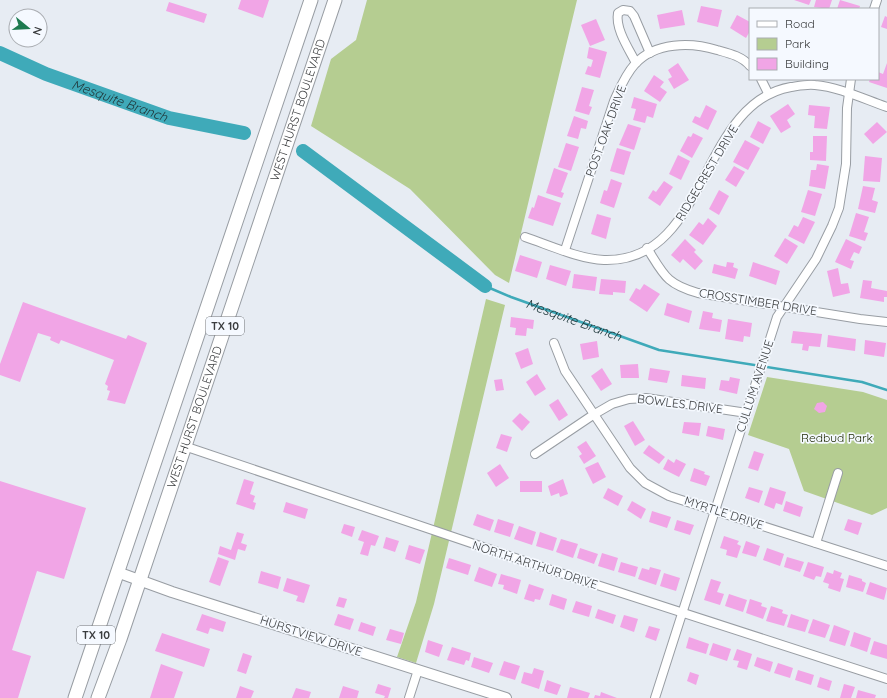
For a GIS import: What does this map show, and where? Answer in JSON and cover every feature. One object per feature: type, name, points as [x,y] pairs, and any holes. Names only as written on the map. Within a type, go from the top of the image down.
[{"type":"main road","name":"WEST HURST BOULEVARD","points":[[75,698],[311,0]]},
{"type":"main road","name":"WEST HURST BOULEVARD","points":[[98,698],[120,639],[336,0]]},
{"type":"street","points":[[636,62],[620,29],[617,19],[618,13],[623,10],[630,11],[650,53]]},
{"type":"street","name":"POST OAK DRIVE","points":[[565,250],[614,101],[622,81],[636,62],[650,53],[675,45],[704,46],[733,54],[749,65]]},
{"type":"street","points":[[762,80],[768,93]]},
{"type":"street","name":"CULLUM AVENUE","points":[[655,698],[777,317],[816,259],[839,208],[846,164],[848,93],[851,80]]},
{"type":"street","name":"RIDGECREST DRIVE","points":[[526,237],[590,259],[604,260],[621,258],[647,248],[663,238],[675,225],[733,127],[745,111],[768,93],[782,88],[814,84],[887,106]]},
{"type":"street","name":"CROSSTIMBER DRIVE","points":[[647,248],[665,276],[683,289],[698,293],[783,307],[887,322]]},
{"type":"street","name":"MYRTLE DRIVE","points":[[554,343],[565,371],[593,415],[630,468],[645,483],[669,496],[887,566]]},
{"type":"street","name":"BOWLES DRIVE","points":[[535,454],[593,415],[612,404],[629,399],[646,398],[747,413]]},
{"type":"street","name":"NORTH ARTHUR DRIVE","points":[[184,446],[467,543],[887,678]]},
{"type":"street","points":[[816,543],[838,473]]},
{"type":"street","name":"HURSTVIEW DRIVE","points":[[117,572],[172,592],[506,698]]},
{"type":"street","points":[[409,698],[418,670]]},
{"type":"green space","points":[[367,0],[577,0],[509,283],[495,275],[410,189],[311,126],[331,59],[356,40]]},
{"type":"green space","points":[[486,299],[505,305],[434,604],[416,663],[397,657],[416,602]]},
{"type":"green space","name":"Redbud Park","points":[[767,377],[863,392],[887,400],[887,508],[872,515],[804,491],[789,449],[748,435]]},
{"type":"building","points":[[241,0],[269,0],[263,18],[238,9]]},
{"type":"building","points":[[794,0],[811,0],[809,5]]},
{"type":"building","points":[[816,0],[832,0],[829,8],[814,7]]},
{"type":"building","points":[[840,0],[860,6],[859,8],[837,8]]},
{"type":"building","points":[[169,2],[207,14],[204,23],[166,11]]},
{"type":"building","points":[[701,6],[722,10],[718,27],[697,22]]},
{"type":"building","points":[[682,10],[685,25],[660,29],[657,15]]},
{"type":"building","points":[[737,15],[749,21],[749,33],[746,38],[730,28]]},
{"type":"building","points":[[885,16],[887,17],[887,29],[881,27]]},
{"type":"building","points":[[596,19],[605,40],[590,46],[581,25]]},
{"type":"building","points":[[589,47],[607,52],[600,78],[585,74],[588,66],[591,67],[593,60],[587,58]]},
{"type":"building","points":[[678,63],[689,80],[674,89],[668,79],[672,77],[668,70]]},
{"type":"building","points":[[887,63],[887,88],[869,82],[870,80],[879,80],[879,72],[883,74]]},
{"type":"building","points":[[654,75],[664,82],[660,87],[667,92],[660,102],[644,91]]},
{"type":"building","points":[[582,87],[594,90],[589,106],[592,107],[589,115],[575,111]]},
{"type":"building","points":[[634,97],[657,104],[653,118],[647,116],[645,123],[633,120],[636,109],[631,108]]},
{"type":"building","points":[[788,104],[795,114],[787,120],[791,127],[781,133],[770,116]]},
{"type":"building","points":[[706,105],[717,111],[708,130],[692,122],[695,116],[700,118]]},
{"type":"building","points":[[809,105],[830,107],[827,129],[814,128],[815,116],[808,115]]},
{"type":"building","points":[[574,116],[588,121],[586,129],[581,128],[578,139],[567,136]]},
{"type":"building","points":[[758,121],[771,128],[763,144],[750,137]]},
{"type":"building","points":[[877,122],[887,132],[873,144],[864,134]]},
{"type":"building","points":[[628,124],[641,128],[634,150],[619,145]]},
{"type":"building","points":[[693,133],[703,138],[692,158],[680,151],[688,136],[691,137]]},
{"type":"building","points":[[813,136],[827,136],[826,161],[810,160],[810,152],[813,152]]},
{"type":"building","points":[[745,140],[760,148],[748,170],[733,162]]},
{"type":"building","points":[[566,143],[579,147],[571,171],[558,167]]},
{"type":"building","points":[[617,148],[631,152],[624,175],[610,171]]},
{"type":"building","points":[[678,155],[690,161],[681,180],[669,174]]},
{"type":"building","points":[[865,156],[882,158],[880,182],[863,181]]},
{"type":"building","points":[[817,164],[829,166],[825,189],[809,186],[811,170],[816,170]]},
{"type":"building","points":[[734,166],[745,172],[736,187],[725,180]]},
{"type":"building","points":[[554,168],[568,173],[561,192],[564,193],[562,198],[546,193]]},
{"type":"building","points":[[611,179],[622,183],[614,208],[600,203],[604,190],[607,191]]},
{"type":"building","points":[[664,181],[673,187],[660,206],[648,198],[653,190],[656,192]]},
{"type":"building","points":[[863,186],[875,188],[872,200],[878,202],[875,213],[858,209]]},
{"type":"building","points":[[719,190],[729,196],[719,215],[709,209]]},
{"type":"building","points":[[808,190],[822,194],[815,216],[801,212]]},
{"type":"building","points":[[538,195],[561,203],[553,226],[528,218],[532,207],[534,208]]},
{"type":"building","points":[[856,213],[869,217],[864,232],[868,233],[865,241],[849,236]]},
{"type":"building","points":[[597,214],[611,218],[606,239],[591,234]]},
{"type":"building","points":[[803,217],[815,222],[804,244],[788,236],[794,225],[798,227]]},
{"type":"building","points":[[708,218],[717,226],[703,245],[689,235],[699,222],[703,225]]},
{"type":"building","points":[[785,238],[798,246],[787,264],[774,256]]},
{"type":"building","points":[[685,239],[696,250],[694,252],[703,261],[695,270],[683,259],[680,263],[671,255]]},
{"type":"building","points":[[846,239],[862,247],[859,254],[854,252],[850,260],[854,261],[851,269],[835,262]]},
{"type":"building","points":[[520,255],[542,262],[537,278],[515,271]]},
{"type":"building","points":[[727,262],[734,263],[733,267],[738,269],[735,279],[712,273],[714,264],[726,267]]},
{"type":"building","points":[[753,262],[780,271],[776,285],[749,276]]},
{"type":"building","points":[[550,265],[571,271],[566,286],[546,279]]},
{"type":"building","points":[[838,268],[841,284],[848,283],[850,293],[833,297],[827,271]]},
{"type":"building","points":[[574,274],[597,277],[595,291],[572,288]]},
{"type":"building","points":[[601,279],[626,281],[625,293],[613,292],[613,295],[599,294]]},
{"type":"building","points":[[863,280],[872,281],[871,288],[887,291],[887,297],[884,297],[884,302],[860,298]]},
{"type":"building","points":[[644,284],[660,294],[647,312],[629,300],[636,288],[640,290]]},
{"type":"building","points":[[23,302],[126,339],[128,335],[147,343],[125,404],[107,400],[110,391],[107,390],[108,386],[105,384],[114,360],[61,340],[59,344],[50,340],[51,337],[38,333],[20,382],[0,375],[0,364]]},
{"type":"building","points":[[667,303],[692,311],[689,323],[664,315]]},
{"type":"building","points":[[703,311],[713,313],[712,318],[722,320],[720,332],[699,329]]},
{"type":"building","points":[[511,317],[534,320],[533,329],[527,328],[526,336],[515,335],[516,328],[510,327]]},
{"type":"building","points":[[728,319],[752,323],[750,337],[744,336],[743,342],[725,339]]},
{"type":"building","points":[[793,331],[822,334],[820,347],[809,346],[808,351],[802,350],[803,344],[791,343]]},
{"type":"building","points":[[828,335],[856,339],[855,351],[827,347]]},
{"type":"building","points":[[865,340],[886,343],[884,357],[864,354]]},
{"type":"building","points":[[597,341],[599,357],[583,360],[580,344]]},
{"type":"building","points":[[528,348],[533,364],[521,369],[515,353]]},
{"type":"building","points":[[638,364],[639,378],[621,378],[620,365]]},
{"type":"building","points":[[602,368],[612,384],[601,391],[591,376]]},
{"type":"building","points":[[650,368],[670,371],[667,383],[648,380]]},
{"type":"building","points":[[537,374],[546,389],[535,396],[526,382]]},
{"type":"building","points":[[682,375],[706,378],[705,389],[681,386]]},
{"type":"building","points":[[730,377],[740,379],[737,394],[719,390],[721,380],[729,381]]},
{"type":"building","points":[[502,379],[504,390],[496,391],[494,380]]},
{"type":"building","points":[[558,399],[568,415],[559,421],[549,405]]},
{"type":"building","points":[[823,402],[827,406],[825,412],[819,413],[814,409],[817,403]]},
{"type":"building","points":[[520,413],[530,422],[522,431],[512,421]]},
{"type":"building","points":[[633,421],[645,440],[635,446],[624,426]]},
{"type":"building","points":[[684,422],[701,423],[699,436],[682,433]]},
{"type":"building","points":[[708,426],[725,429],[723,440],[706,436]]},
{"type":"building","points":[[501,434],[512,437],[507,452],[496,448]]},
{"type":"building","points":[[586,441],[596,456],[584,464],[579,456],[582,454],[577,447]]},
{"type":"building","points":[[649,445],[665,457],[659,464],[643,453]]},
{"type":"building","points":[[754,451],[764,454],[758,471],[748,468]]},
{"type":"building","points":[[668,459],[674,463],[676,459],[686,464],[679,477],[663,469]]},
{"type":"building","points":[[598,462],[606,477],[593,484],[585,468]]},
{"type":"building","points":[[500,464],[509,478],[496,487],[487,473]]},
{"type":"building","points":[[694,468],[705,472],[704,474],[710,476],[706,486],[690,481]]},
{"type":"building","points":[[244,479],[254,482],[250,494],[255,496],[253,502],[256,503],[254,510],[236,504]]},
{"type":"building","points":[[563,479],[568,494],[560,497],[559,493],[551,496],[548,486]]},
{"type":"building","points":[[0,481],[86,508],[64,579],[37,571],[12,650],[31,656],[18,698],[0,698]]},
{"type":"building","points":[[520,481],[542,481],[542,492],[520,492]]},
{"type":"building","points":[[749,487],[763,491],[759,503],[745,498]]},
{"type":"building","points":[[770,487],[786,492],[782,505],[776,503],[774,509],[764,505]]},
{"type":"building","points":[[608,488],[623,496],[618,506],[603,498]]},
{"type":"building","points":[[632,501],[646,509],[641,519],[627,510]]},
{"type":"building","points":[[786,501],[803,507],[800,517],[783,511]]},
{"type":"building","points":[[286,502],[308,509],[305,519],[283,512]]},
{"type":"building","points":[[652,511],[671,517],[667,528],[649,522]]},
{"type":"building","points":[[477,514],[494,520],[490,531],[473,525]]},
{"type":"building","points":[[498,519],[514,524],[510,537],[494,532]]},
{"type":"building","points":[[848,519],[862,523],[858,535],[844,530]]},
{"type":"building","points":[[677,520],[694,525],[690,535],[674,530]]},
{"type":"building","points":[[344,524],[355,527],[352,537],[341,533]]},
{"type":"building","points":[[519,526],[536,532],[532,545],[514,539]]},
{"type":"building","points":[[362,530],[379,536],[375,546],[371,545],[368,556],[360,554],[364,542],[358,540]]},
{"type":"building","points":[[237,532],[244,534],[241,543],[247,545],[245,551],[238,549],[235,560],[218,554],[220,546],[231,550]]},
{"type":"building","points":[[540,532],[557,538],[553,551],[536,546]]},
{"type":"building","points":[[724,536],[739,541],[737,544],[741,546],[737,558],[726,555],[727,550],[720,548]]},
{"type":"building","points":[[386,537],[399,541],[395,552],[383,548]]},
{"type":"building","points":[[561,539],[578,544],[573,558],[556,552]]},
{"type":"building","points":[[746,541],[760,546],[756,557],[742,553]]},
{"type":"building","points":[[409,545],[425,550],[420,564],[405,559]]},
{"type":"building","points":[[580,548],[598,554],[594,564],[577,558]]},
{"type":"building","points":[[767,548],[784,554],[780,566],[763,560]]},
{"type":"building","points":[[602,553],[618,558],[614,571],[598,566]]},
{"type":"building","points":[[218,557],[229,561],[220,586],[209,582]]},
{"type":"building","points":[[787,557],[804,562],[800,572],[784,567]]},
{"type":"building","points":[[449,558],[471,565],[468,575],[446,568]]},
{"type":"building","points":[[621,562],[638,567],[635,577],[618,572]]},
{"type":"building","points":[[808,562],[824,567],[821,577],[816,576],[814,580],[803,576]]},
{"type":"building","points":[[479,567],[497,574],[492,587],[474,581]]},
{"type":"building","points":[[650,567],[661,570],[656,585],[638,579],[642,568],[649,570]]},
{"type":"building","points":[[834,570],[842,573],[840,578],[844,579],[840,592],[828,588],[829,584],[823,582],[827,572],[833,574]]},
{"type":"building","points":[[261,571],[281,577],[278,589],[258,583]]},
{"type":"building","points":[[664,573],[680,578],[676,591],[660,586]]},
{"type":"building","points":[[501,574],[521,580],[517,594],[503,589],[504,585],[498,584]]},
{"type":"building","points":[[849,575],[862,579],[862,581],[866,583],[863,592],[846,587]]},
{"type":"building","points":[[287,578],[310,585],[304,603],[296,601],[298,596],[283,591]]},
{"type":"building","points":[[711,579],[721,582],[717,592],[724,594],[720,605],[704,600]]},
{"type":"building","points":[[870,582],[887,588],[884,600],[866,594]]},
{"type":"building","points":[[529,584],[544,589],[540,600],[535,599],[534,602],[524,599]]},
{"type":"building","points":[[552,594],[567,599],[564,610],[549,605]]},
{"type":"building","points":[[729,594],[747,600],[743,612],[725,606]]},
{"type":"building","points":[[339,597],[347,599],[344,608],[336,606]]},
{"type":"building","points":[[750,599],[762,603],[761,606],[767,608],[763,619],[746,613]]},
{"type":"building","points":[[576,601],[592,606],[589,617],[572,612]]},
{"type":"building","points":[[771,606],[783,610],[782,613],[788,615],[784,626],[766,621]]},
{"type":"building","points":[[598,609],[616,615],[613,624],[595,618]]},
{"type":"building","points":[[202,614],[226,622],[223,632],[210,628],[208,634],[196,630]]},
{"type":"building","points":[[338,614],[354,619],[350,630],[334,625]]},
{"type":"building","points":[[791,614],[809,620],[805,632],[787,627]]},
{"type":"building","points":[[624,615],[638,619],[634,632],[620,627]]},
{"type":"building","points":[[813,619],[830,625],[825,638],[808,633]]},
{"type":"building","points":[[361,622],[376,627],[373,636],[358,631]]},
{"type":"building","points":[[834,625],[850,631],[845,646],[829,641]]},
{"type":"building","points":[[649,626],[660,629],[656,641],[645,637]]},
{"type":"building","points":[[390,629],[404,633],[401,644],[386,640]]},
{"type":"building","points":[[854,632],[871,638],[867,652],[850,646]]},
{"type":"building","points":[[162,633],[210,649],[204,667],[155,651]]},
{"type":"building","points":[[689,637],[709,644],[706,654],[686,648]]},
{"type":"building","points":[[428,640],[443,645],[439,657],[425,652]]},
{"type":"building","points":[[874,641],[887,645],[887,659],[870,654]]},
{"type":"building","points":[[713,643],[731,649],[727,661],[709,655]]},
{"type":"building","points":[[452,647],[471,653],[469,661],[466,660],[464,665],[447,660]]},
{"type":"building","points":[[737,649],[752,654],[747,670],[737,667],[739,661],[733,660]]},
{"type":"building","points":[[243,653],[252,656],[246,674],[237,671]]},
{"type":"building","points":[[474,657],[493,663],[489,673],[471,667]]},
{"type":"building","points":[[757,657],[773,662],[770,672],[754,666]]},
{"type":"building","points":[[504,661],[520,666],[515,680],[499,675]]},
{"type":"building","points":[[778,663],[793,668],[790,678],[774,673]]},
{"type":"building","points":[[161,664],[183,672],[174,698],[150,698]]},
{"type":"building","points":[[534,668],[544,671],[539,689],[521,683],[524,672],[532,674]]},
{"type":"building","points":[[798,670],[814,675],[811,685],[795,680]]},
{"type":"building","points":[[690,672],[699,675],[696,685],[687,681]]},
{"type":"building","points":[[820,677],[832,681],[829,691],[817,687]]},
{"type":"building","points":[[547,680],[561,685],[557,695],[544,691]]},
{"type":"building","points":[[378,684],[391,688],[388,698],[384,698],[385,696],[375,693]]},
{"type":"building","points":[[844,684],[855,687],[851,698],[840,698]]},
{"type":"building","points":[[240,686],[254,691],[251,698],[236,698]]},
{"type":"building","points":[[343,686],[359,691],[357,698],[339,698]]},
{"type":"building","points":[[570,687],[590,693],[588,698],[567,698]]},
{"type":"building","points":[[296,688],[311,692],[309,698],[292,698]]},
{"type":"building","points":[[858,690],[876,695],[875,698],[856,698]]},
{"type":"building","points":[[601,692],[617,698],[594,698],[595,695],[600,696]]},
{"type":"waterway","name":"Mesquite Branch","points":[[0,53],[46,74],[169,118],[244,133]]},
{"type":"waterway","name":"Mesquite Branch","points":[[303,151],[485,286]]},
{"type":"waterway","name":"Mesquite Branch","points":[[485,286],[511,297],[659,350],[862,382],[887,390]]}]
